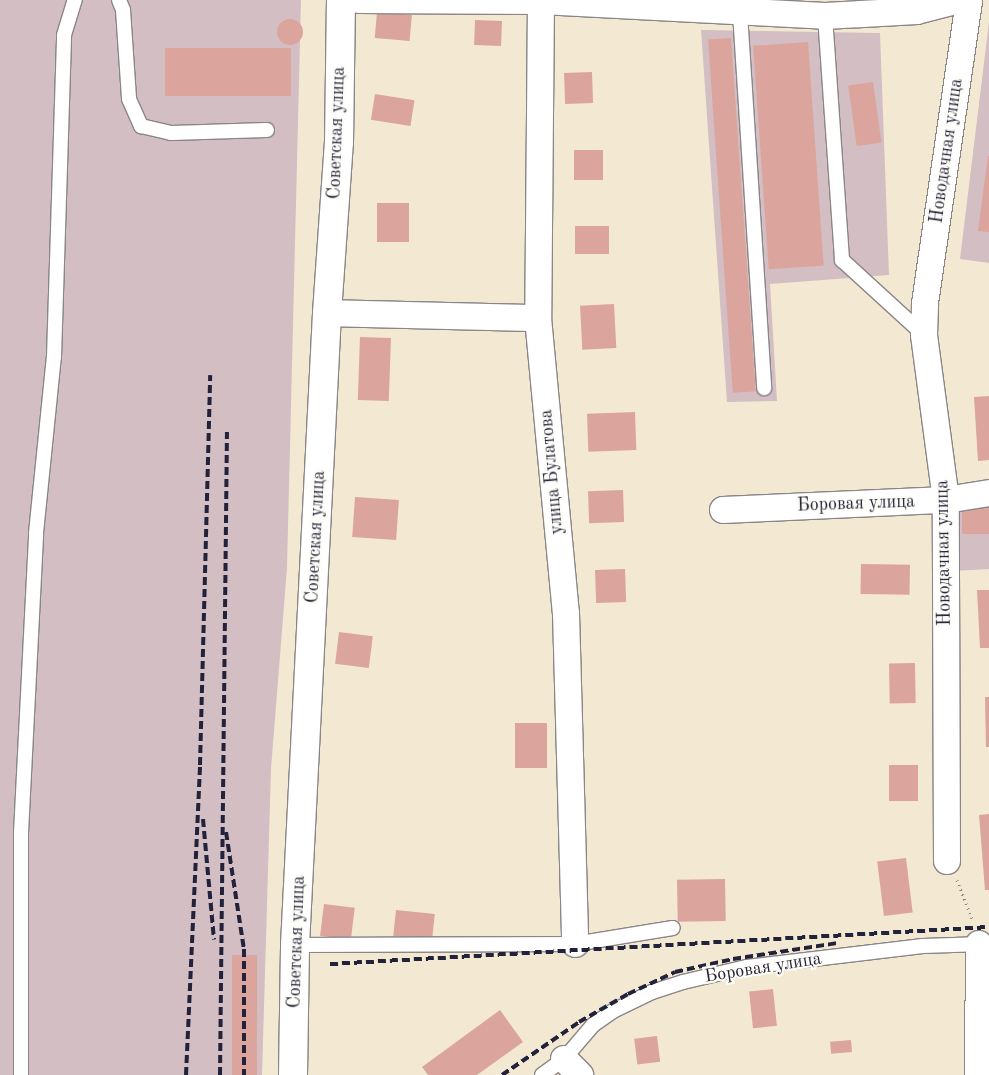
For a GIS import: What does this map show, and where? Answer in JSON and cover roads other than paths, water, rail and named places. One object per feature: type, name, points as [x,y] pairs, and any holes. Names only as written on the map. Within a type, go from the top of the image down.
[{"type":"street","name":"Советская улица","points":[[293,1075],[296,945],[327,313],[339,142],[341,0]]},
{"type":"street","points":[[359,0],[541,0],[740,13],[826,16],[861,7],[917,11],[959,0]]},
{"type":"street","name":"улица Булатова","points":[[541,0],[538,318],[566,613],[575,944]]},
{"type":"street","name":"Новодачная улица","points":[[947,861],[946,500],[924,335],[925,303],[969,0]]},
{"type":"street","points":[[327,313],[538,318]]},
{"type":"street","name":"Боровая улица","points":[[723,510],[946,500],[989,493]]},
{"type":"street","points":[[978,1075],[984,944]]},
{"type":"lane","points":[[21,1075],[23,784],[36,533],[54,357],[64,34],[75,0]]},
{"type":"lane","points":[[119,0],[123,10],[129,99],[141,126],[171,133],[267,130]]},
{"type":"lane","points":[[740,13],[764,388]]},
{"type":"lane","points":[[826,16],[842,260],[924,335]]},
{"type":"lane","points":[[296,945],[575,944],[673,928]]},
{"type":"lane","name":"Боровая улица","points":[[542,1075],[572,1067],[583,1035],[613,1011],[652,992],[714,973],[895,949],[984,944]]},
{"type":"railway","points":[[186,1075],[200,765],[210,375]]},
{"type":"railway","points":[[220,1075],[227,432]]},
{"type":"railway","points":[[203,819],[214,939]]},
{"type":"railway","points":[[226,832],[244,949],[244,1075]]},
{"type":"railway","points":[[330,964],[989,927]]},
{"type":"railway","points":[[502,1075],[579,1022],[628,994],[675,972],[733,959],[837,943]]}]
